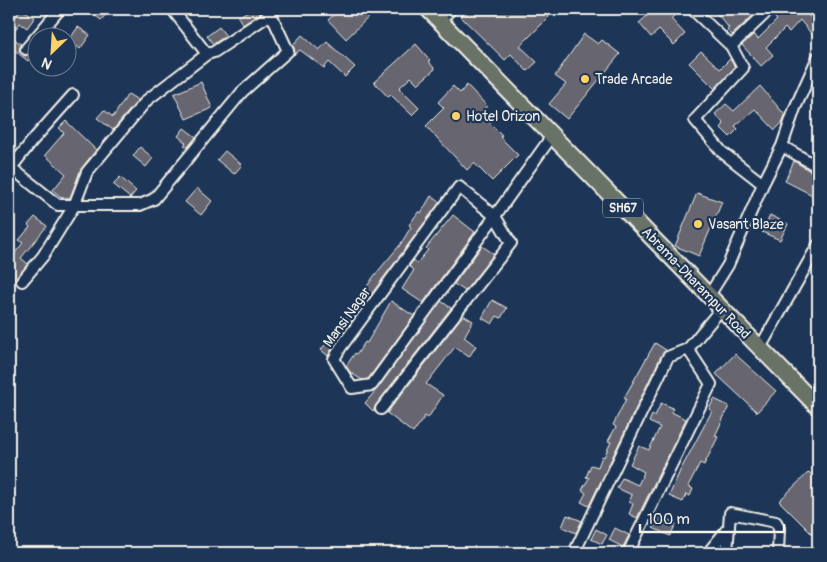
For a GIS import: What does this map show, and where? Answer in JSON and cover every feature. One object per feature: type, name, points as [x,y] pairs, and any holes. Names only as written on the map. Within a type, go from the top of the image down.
[{"type":"main road","name":"Abrama-Dharampur Road","points":[[428,9],[708,297],[818,407]]},
{"type":"street","points":[[26,49],[60,9]]},
{"type":"street","points":[[172,9],[207,54]]},
{"type":"street","points":[[440,21],[451,9]]},
{"type":"street","points":[[692,9],[731,46],[743,68],[695,120],[722,152],[762,184]]},
{"type":"street","points":[[731,46],[770,9]]},
{"type":"street","points":[[22,282],[43,256],[74,206],[87,172],[147,100],[207,54],[214,52],[273,12],[288,50],[242,92],[154,200],[140,205],[74,206],[58,205],[10,167],[74,95]]},
{"type":"street","points":[[708,297],[728,265],[762,184],[782,146],[795,108],[818,57]]},
{"type":"street","name":"Mansi Nagar","points":[[381,409],[511,243],[495,216],[459,187],[334,359],[352,388],[372,385],[495,216],[552,136]]},
{"type":"street","points":[[782,146],[818,167]]},
{"type":"street","points":[[760,348],[818,245]]},
{"type":"street","points":[[574,553],[668,357],[688,349],[721,310]]},
{"type":"street","points":[[628,553],[711,384],[688,349]]},
{"type":"street","points":[[727,553],[730,513],[776,522],[779,528],[778,553]]},
{"type":"street","points":[[708,553],[729,528]]},
{"type":"building","points":[[21,9],[35,17],[27,28],[20,23],[11,35],[9,34],[9,27]]},
{"type":"building","points":[[87,9],[111,9],[101,20]]},
{"type":"building","points":[[251,9],[262,9],[264,11],[243,25],[238,17]]},
{"type":"building","points":[[340,9],[377,9],[346,39],[328,20]]},
{"type":"building","points":[[467,9],[541,9],[549,17],[520,46],[537,62],[527,71],[511,54],[505,60],[460,16]]},
{"type":"building","points":[[655,9],[681,9],[671,19],[685,34],[674,45],[659,30],[651,37],[639,23]]},
{"type":"building","points":[[713,9],[736,9],[742,15],[751,9],[760,9],[732,35],[727,30],[729,28]]},
{"type":"building","points":[[777,9],[817,9],[809,16],[818,27],[818,34],[814,37],[800,20],[789,32],[785,28],[766,47],[773,55],[761,66],[742,45],[754,34],[758,39],[777,20],[773,16]]},
{"type":"building","points":[[219,27],[226,36],[213,44],[207,36]]},
{"type":"building","points":[[77,28],[90,35],[80,49],[78,47]]},
{"type":"building","name":"Trade Arcade","points":[[584,34],[598,44],[602,40],[620,54],[567,119],[549,104],[566,84],[555,76]]},
{"type":"building","points":[[9,35],[21,44],[19,51],[25,56],[28,54],[28,61],[9,46]]},
{"type":"building","points":[[302,35],[319,50],[327,42],[355,67],[345,77],[329,62],[324,68],[300,50],[294,55],[293,45]]},
{"type":"building","points":[[416,44],[435,69],[418,84],[411,77],[399,88],[419,108],[412,115],[391,95],[388,97],[374,82]]},
{"type":"building","points":[[701,51],[720,69],[730,59],[735,67],[715,89],[689,63]]},
{"type":"building","points":[[201,82],[212,108],[186,119],[174,94]]},
{"type":"building","points":[[467,85],[487,106],[480,113],[502,135],[500,137],[518,155],[492,181],[474,163],[467,170],[426,126],[444,108],[438,102],[453,86],[460,93]]},
{"type":"building","points":[[760,86],[785,115],[783,122],[775,130],[755,109],[735,126],[738,129],[730,137],[721,128],[724,124],[715,114],[726,104],[734,111]]},
{"type":"building","points":[[128,94],[138,100],[113,130],[97,118],[104,110],[113,117]]},
{"type":"building","points":[[66,121],[96,150],[81,169],[70,198],[62,198],[53,190],[66,174],[45,155],[64,133],[59,128]]},
{"type":"building","points":[[184,128],[196,137],[188,147],[184,145],[186,143],[178,136]]},
{"type":"building","points":[[140,147],[153,158],[146,167],[133,156]]},
{"type":"building","points":[[225,151],[242,165],[234,174],[217,160]]},
{"type":"building","points":[[794,161],[818,176],[818,198],[785,181]]},
{"type":"building","points":[[120,177],[136,191],[130,198],[113,184]]},
{"type":"building","points":[[197,188],[212,201],[201,215],[185,202]]},
{"type":"building","name":"Vasant Blaze","points":[[697,193],[722,202],[699,256],[675,246]]},
{"type":"building","points":[[431,196],[440,202],[335,343],[328,356],[321,350],[332,338],[374,276],[400,245],[411,227],[409,225],[419,211],[421,213]]},
{"type":"building","points":[[453,215],[475,232],[423,303],[402,289],[414,270],[409,266],[414,260],[417,263],[428,250],[426,248]]},
{"type":"building","points":[[770,215],[788,224],[780,240],[762,232]]},
{"type":"building","points":[[35,217],[47,226],[21,258],[28,264],[9,289],[9,260],[23,243],[19,240],[30,227],[28,225]]},
{"type":"building","points":[[482,246],[494,254],[465,291],[454,284]]},
{"type":"building","points":[[492,300],[507,308],[501,318],[497,316],[492,324],[482,318]]},
{"type":"building","points":[[391,301],[414,316],[368,379],[362,380],[351,373],[346,366],[365,342],[367,343]]},
{"type":"building","points":[[441,301],[451,308],[373,411],[365,403]]},
{"type":"building","points":[[463,315],[473,321],[464,337],[476,346],[469,357],[455,347],[426,384],[443,395],[428,418],[425,416],[413,433],[387,413]]},
{"type":"building","points":[[655,343],[666,350],[662,354],[589,506],[581,502],[586,493],[582,490],[589,478],[586,477],[591,465],[598,467],[602,456],[604,457],[611,442],[608,441],[616,427],[613,425],[626,399],[624,398]]},
{"type":"building","points":[[735,354],[776,391],[757,412],[716,374]]},
{"type":"building","points":[[714,399],[729,406],[715,436],[718,437],[704,465],[700,463],[688,486],[693,489],[690,496],[686,494],[683,502],[669,496],[712,411],[709,409]]},
{"type":"building","points":[[661,403],[673,408],[671,412],[686,419],[637,518],[629,514],[633,504],[629,502],[632,495],[617,488],[622,478],[638,485],[644,472],[630,464],[639,446],[649,450],[660,427],[649,422],[652,415],[655,416]]},
{"type":"building","points":[[809,472],[818,482],[818,540],[779,501]]},
{"type":"building","points":[[567,515],[582,521],[576,533],[562,527]]},
{"type":"building","points":[[660,515],[676,524],[670,536],[653,528]]},
{"type":"building","points":[[615,528],[629,535],[623,547],[609,540]]},
{"type":"building","points":[[596,529],[607,535],[602,544],[591,539]]},
{"type":"place","name":"Trade Arcade","points":[[585,79]]},
{"type":"place","name":"Hotel Orizon","points":[[456,116]]},
{"type":"place","name":"Vasant Blaze","points":[[698,224]]}]
